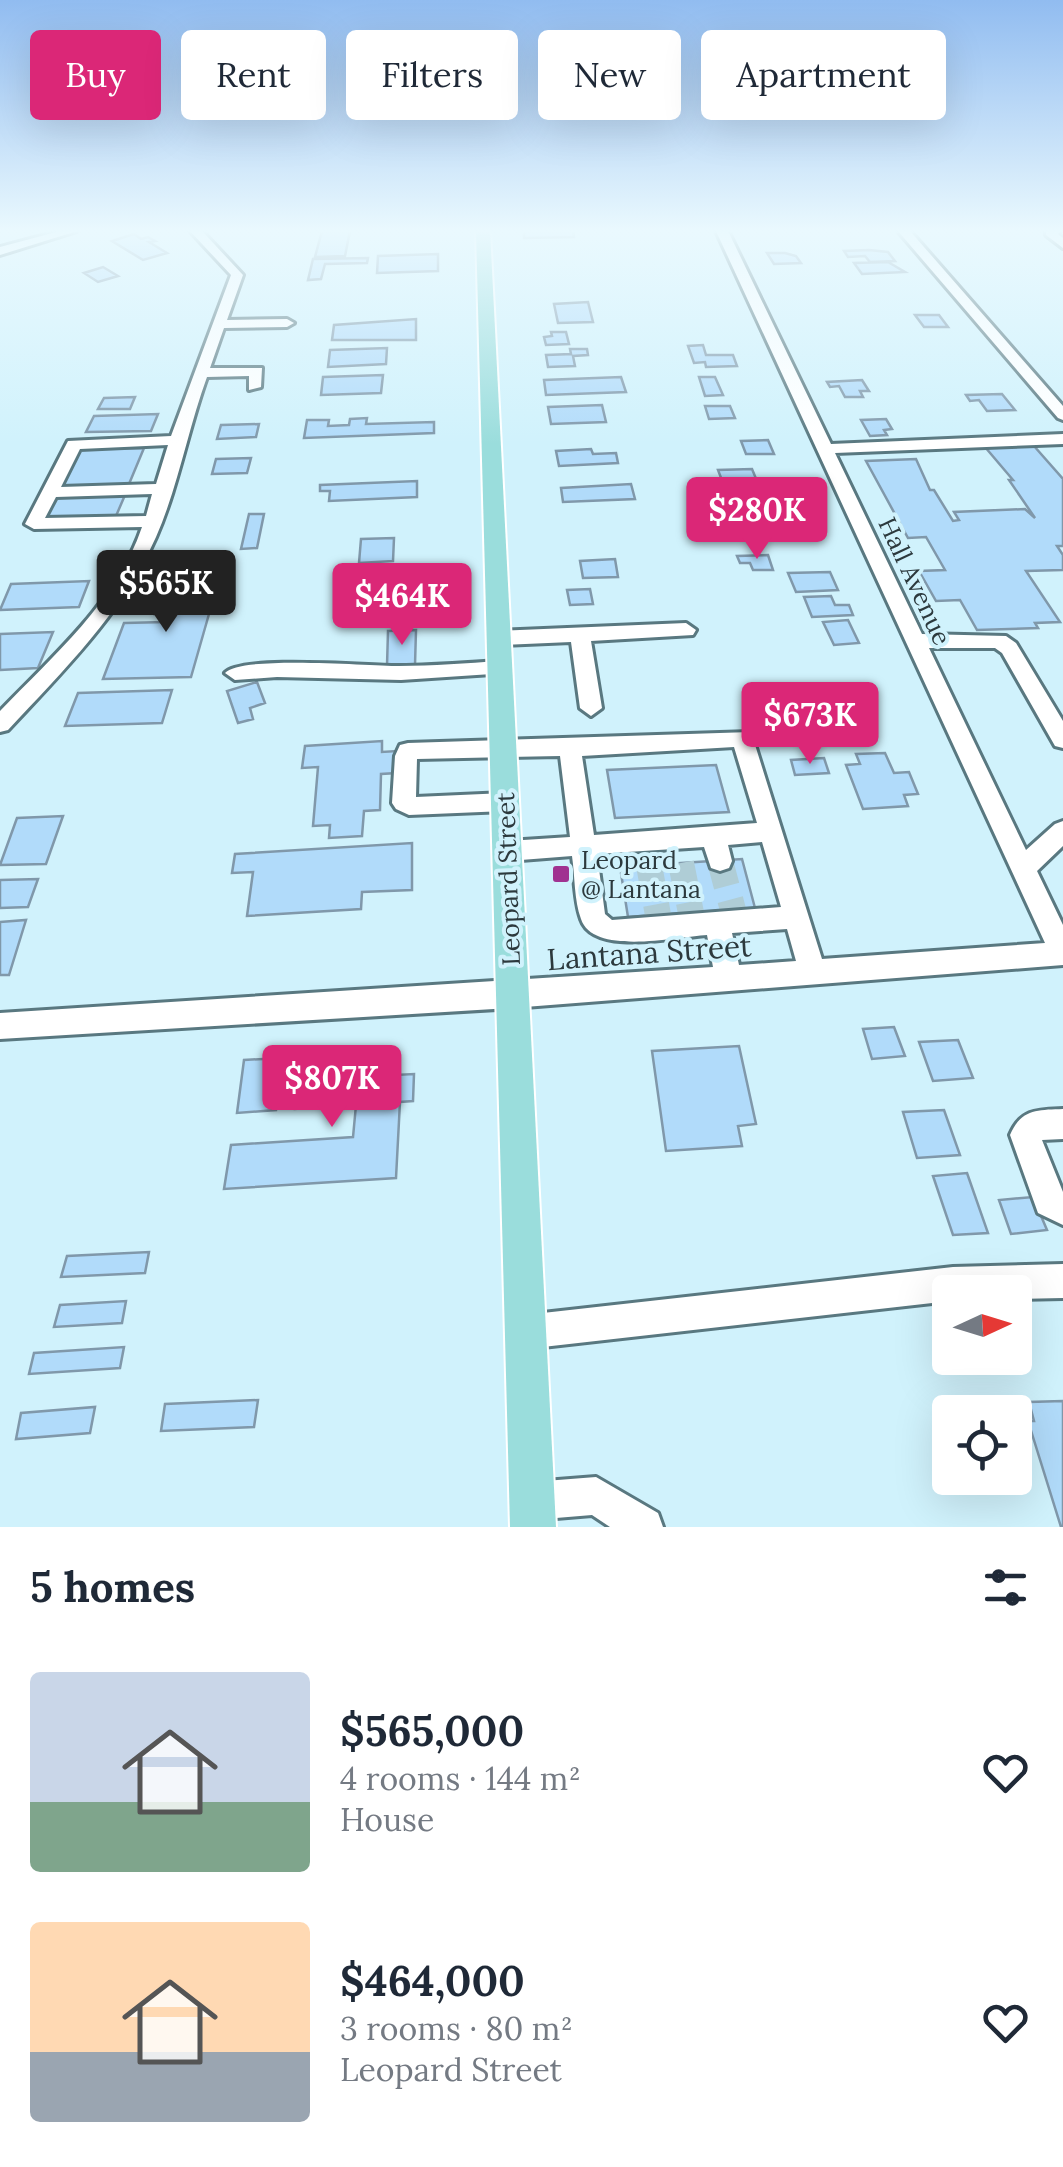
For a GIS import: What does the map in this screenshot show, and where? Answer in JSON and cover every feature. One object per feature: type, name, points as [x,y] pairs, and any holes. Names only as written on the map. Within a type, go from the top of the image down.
[{"type":"main road","name":"Leopard Street","points":[[486,302],[532,1514]]},
{"type":"street","points":[[0,724],[90,630],[133,566],[153,521],[228,302]]},
{"type":"street","name":"Hall Avenue","points":[[756,302],[1063,953]]},
{"type":"street","points":[[966,302],[1063,415]]},
{"type":"street","points":[[220,324],[287,322]]},
{"type":"street","points":[[202,373],[257,371],[254,387]]},
{"type":"street","points":[[153,521],[34,524],[74,444],[178,440]]},
{"type":"street","points":[[824,449],[1060,442]]},
{"type":"street","points":[[50,492],[163,489]]},
{"type":"street","points":[[235,673],[402,673],[580,634],[686,630]]},
{"type":"street","points":[[580,634],[591,708]]},
{"type":"street","points":[[915,641],[1000,641],[1009,648],[1063,740]]},
{"type":"street","points":[[505,802],[409,806],[404,802],[408,751],[570,748],[743,738],[812,973]]},
{"type":"street","points":[[570,748],[594,918],[599,926],[611,932],[658,921],[796,918]]},
{"type":"street","points":[[1022,868],[1063,831]]},
{"type":"street","points":[[507,850],[583,845],[646,853],[678,851],[717,848],[771,832]]},
{"type":"street","points":[[714,919],[729,979]]},
{"type":"street","name":"Lantana Street","points":[[0,1026],[512,995],[1063,953]]},
{"type":"street","points":[[1063,1124],[1033,1125],[1025,1134],[1049,1202],[1063,1209]]},
{"type":"street","points":[[525,1332],[953,1284],[1063,1281]]},
{"type":"street","points":[[532,1514],[596,1496],[644,1527]]},
{"type":"building","points":[[588,302],[593,322],[558,323],[554,304]]},
{"type":"building","points":[[915,315],[939,315],[948,327],[924,327]]},
{"type":"building","points":[[416,319],[416,340],[332,340],[334,325]]},
{"type":"building","points":[[551,332],[566,332],[569,344],[546,345],[544,337],[552,336]]},
{"type":"building","points":[[703,345],[706,355],[733,355],[737,366],[706,367],[705,362],[694,363],[688,346]]},
{"type":"building","points":[[387,348],[386,364],[328,367],[330,350]]},
{"type":"building","points":[[570,349],[587,349],[588,355],[573,356],[575,366],[548,367],[546,355],[571,354]]},
{"type":"building","points":[[383,375],[381,393],[321,395],[323,377]]},
{"type":"building","points":[[621,377],[626,392],[546,395],[544,380]]},
{"type":"building","points":[[699,377],[715,377],[723,395],[705,396]]},
{"type":"building","points":[[862,380],[869,391],[860,391],[863,397],[845,397],[839,386],[830,387],[827,382]]},
{"type":"building","points":[[1002,394],[1015,410],[987,411],[979,400],[970,401],[966,395]]},
{"type":"building","points":[[135,397],[130,409],[98,409],[104,398]]},
{"type":"building","points":[[602,405],[606,422],[551,424],[548,407]]},
{"type":"building","points":[[705,406],[730,406],[735,418],[709,419]]},
{"type":"building","points":[[158,414],[151,431],[86,432],[94,416]]},
{"type":"building","points":[[367,418],[366,424],[434,422],[434,433],[304,438],[307,420],[329,420],[328,426],[349,425],[350,419]]},
{"type":"building","points":[[886,419],[892,429],[884,430],[887,435],[870,436],[861,420]]},
{"type":"building","points":[[259,424],[256,437],[217,439],[221,425]]},
{"type":"building","points":[[768,440],[774,454],[746,454],[741,441]]},
{"type":"building","points":[[1034,446],[1063,479],[1063,546],[1057,546],[1063,555],[1063,570],[1026,571],[1060,622],[1035,623],[1038,628],[977,630],[960,600],[936,601],[919,571],[945,570],[926,537],[908,538],[866,461],[916,459],[930,490],[934,490],[953,521],[959,520],[954,512],[1025,509],[1035,518],[1009,480],[1013,480],[985,447]]},
{"type":"building","points":[[144,448],[129,484],[60,487],[78,449]]},
{"type":"building","points":[[591,449],[593,454],[616,453],[618,463],[559,466],[556,451]]},
{"type":"building","points":[[251,458],[247,473],[212,474],[216,459]]},
{"type":"building","points":[[752,469],[757,481],[723,483],[718,470]]},
{"type":"building","points":[[417,481],[417,497],[329,501],[330,491],[320,491],[320,485]]},
{"type":"building","points":[[631,484],[635,499],[563,502],[561,488]]},
{"type":"building","points":[[125,495],[116,516],[44,518],[54,497]]},
{"type":"building","points":[[776,508],[801,514],[807,528],[772,529],[767,515],[779,515]]},
{"type":"building","points":[[249,514],[264,514],[257,548],[241,549]]},
{"type":"building","points":[[394,538],[393,561],[359,563],[361,539]]},
{"type":"building","points":[[768,555],[773,570],[753,570],[750,563],[740,563],[737,556]]},
{"type":"building","points":[[615,559],[618,577],[583,578],[580,561]]},
{"type":"building","points":[[830,572],[838,590],[796,592],[788,573]]},
{"type":"building","points":[[219,579],[191,677],[103,679],[124,623],[166,622],[168,613],[155,614],[166,580]]},
{"type":"building","points":[[89,581],[79,607],[0,610],[11,584]]},
{"type":"building","points":[[590,589],[593,604],[570,605],[567,590]]},
{"type":"building","points":[[831,596],[835,605],[849,605],[853,615],[812,617],[804,597]]},
{"type":"building","points":[[848,620],[859,643],[834,645],[823,622]]},
{"type":"building","points":[[416,630],[415,665],[387,666],[388,631]]},
{"type":"building","points":[[53,632],[38,668],[0,670],[0,634]]},
{"type":"building","points":[[257,682],[265,703],[250,708],[253,719],[238,723],[227,691]]},
{"type":"building","points":[[172,690],[162,723],[65,726],[78,693]]},
{"type":"building","points":[[382,741],[382,752],[397,751],[397,773],[381,774],[380,810],[364,811],[362,836],[329,838],[330,825],[313,826],[318,767],[302,768],[305,746]]},
{"type":"building","points":[[885,753],[894,773],[909,772],[918,794],[904,795],[908,806],[863,809],[846,765],[860,764],[856,754]]},
{"type":"building","points":[[824,758],[829,773],[795,775],[791,760]]},
{"type":"building","points":[[716,765],[729,812],[615,818],[607,770]]},
{"type":"building","points":[[63,816],[46,864],[0,865],[17,818]]},
{"type":"building","points":[[412,843],[412,890],[362,892],[361,909],[247,916],[253,872],[232,873],[235,854]]},
{"type":"building","points":[[742,859],[755,908],[628,917],[620,867]]},
{"type":"building","points":[[38,879],[28,907],[0,908],[0,880]]},
{"type":"building","points":[[26,920],[9,975],[0,975],[0,922]]},
{"type":"building","points":[[894,1027],[905,1056],[872,1059],[863,1029]]},
{"type":"building","points":[[958,1040],[973,1078],[933,1081],[919,1042]]},
{"type":"building","points":[[739,1046],[756,1124],[738,1126],[742,1146],[666,1151],[652,1051]]},
{"type":"building","points":[[376,1057],[375,1076],[414,1074],[413,1101],[400,1102],[396,1178],[224,1189],[231,1145],[353,1137],[356,1105],[295,1109],[300,1061]]},
{"type":"building","points":[[282,1058],[276,1110],[237,1113],[244,1060]]},
{"type":"building","points":[[944,1110],[960,1155],[917,1158],[903,1112]]},
{"type":"building","points":[[967,1173],[988,1233],[953,1235],[933,1176]]},
{"type":"building","points":[[1033,1197],[1047,1230],[1011,1234],[999,1200]]},
{"type":"building","points":[[149,1252],[145,1273],[61,1277],[67,1256]]},
{"type":"building","points":[[126,1301],[122,1323],[54,1327],[60,1305]]},
{"type":"building","points":[[124,1347],[120,1368],[29,1374],[34,1353]]},
{"type":"building","points":[[258,1400],[254,1427],[161,1431],[165,1404]]},
{"type":"building","points":[[1063,1401],[1063,1527],[1032,1434],[1032,1402]]},
{"type":"building","points":[[95,1407],[90,1433],[16,1439],[21,1413]]},
{"type":"tunnel","points":[[720,861],[733,910]]},
{"type":"tunnel","points":[[681,863],[691,913]]},
{"type":"tunnel","points":[[649,865],[658,915]]},
{"type":"place","name":"Leopard @ Lantana","points":[[561,874]]}]
